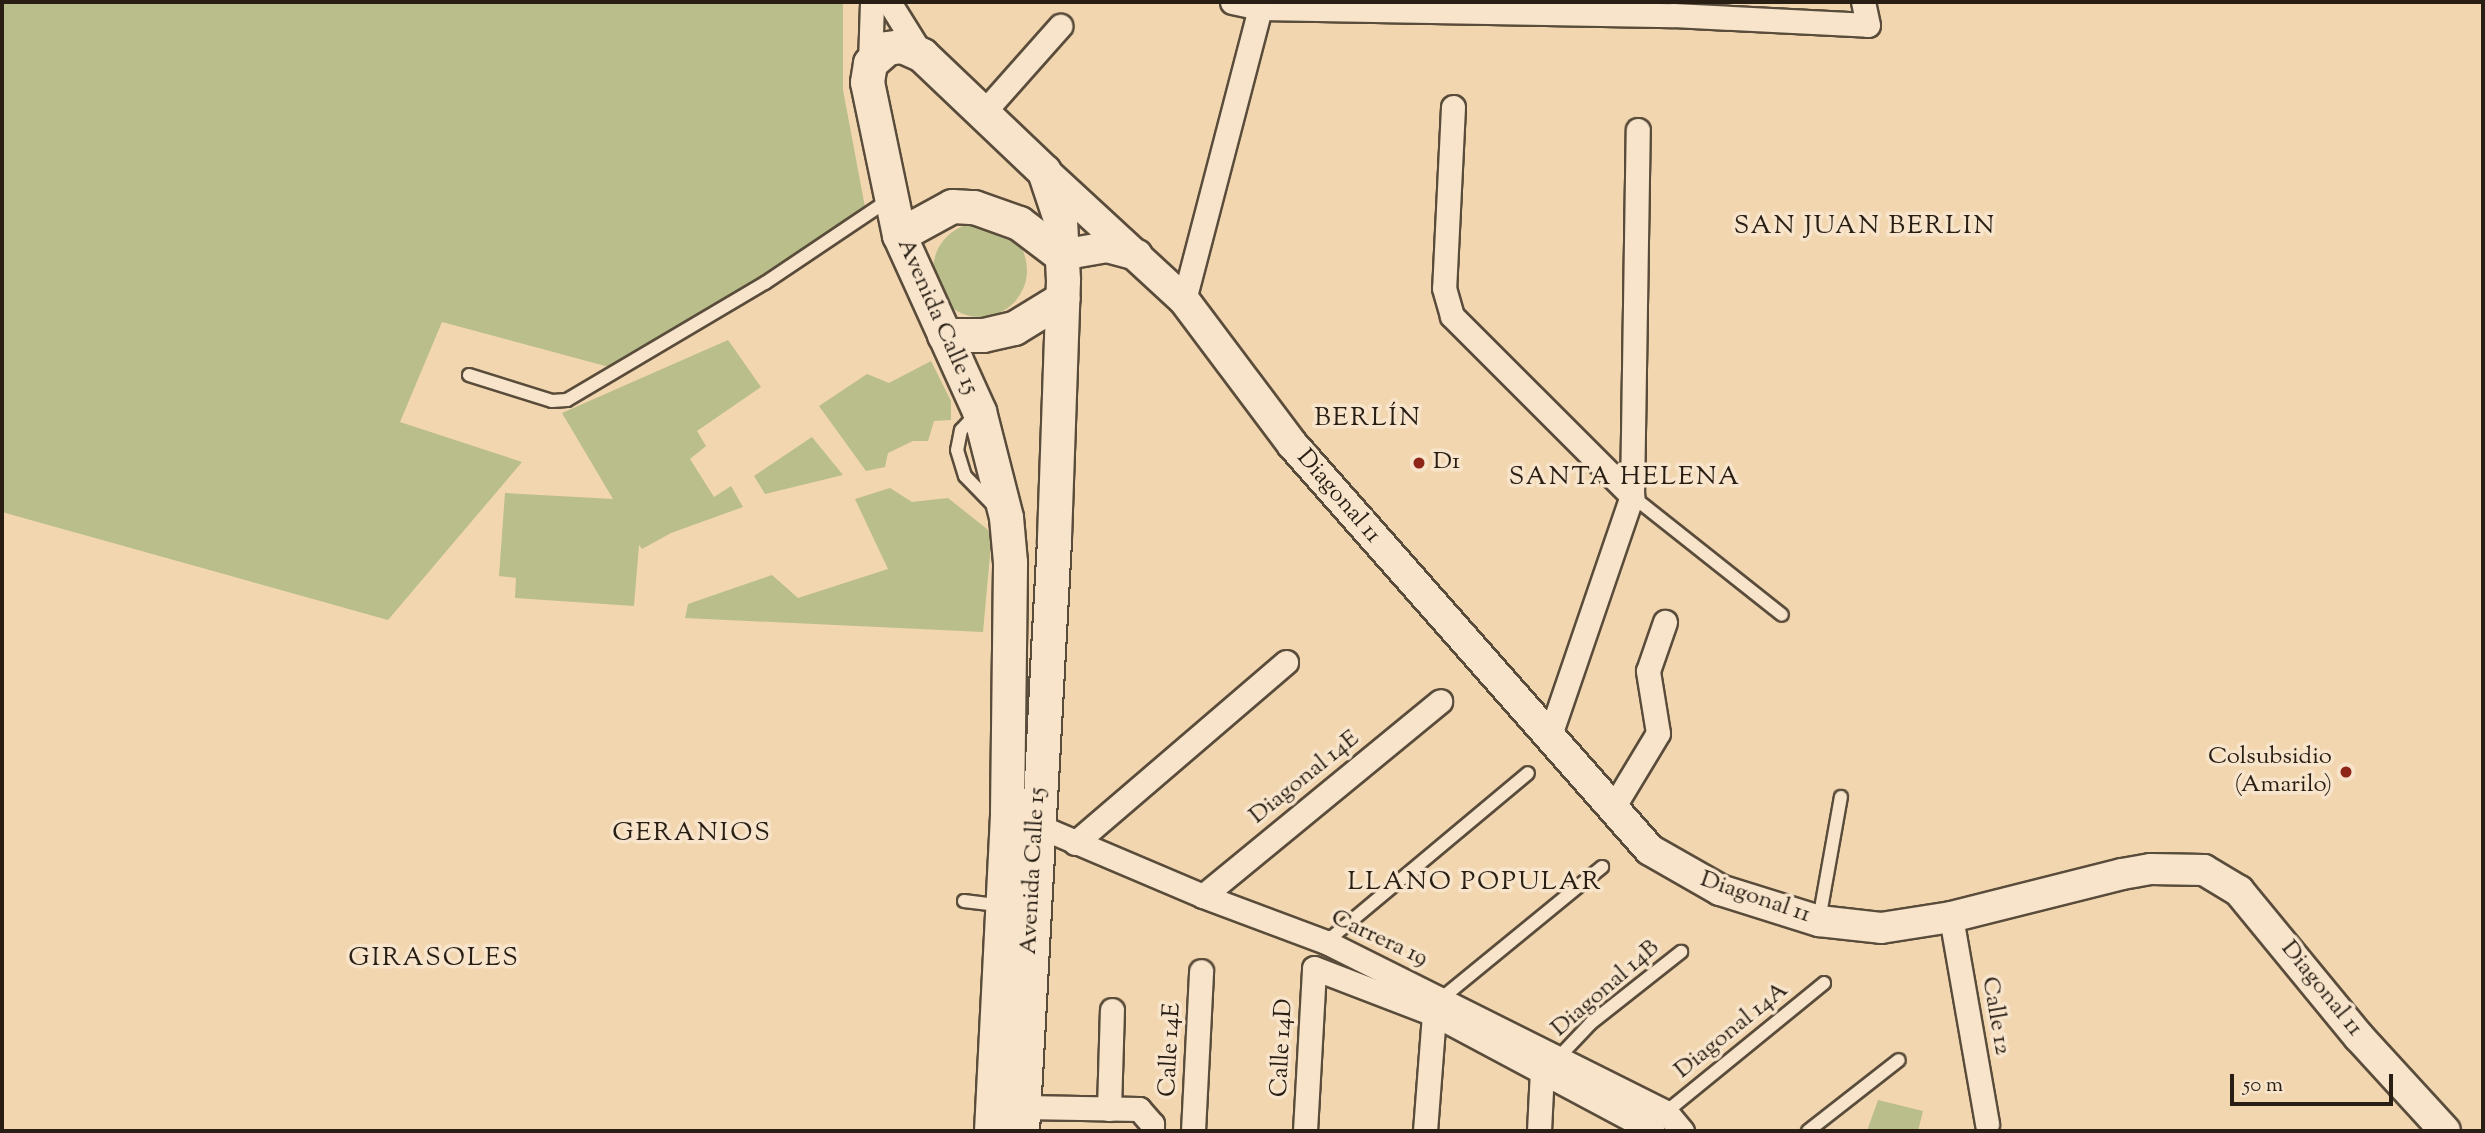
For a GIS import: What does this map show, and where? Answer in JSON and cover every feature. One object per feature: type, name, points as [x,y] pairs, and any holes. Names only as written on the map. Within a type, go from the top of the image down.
[{"type":"main road","points":[[870,63],[895,47],[922,55]]},
{"type":"main road","name":"Avenida Calle 15","points":[[922,55],[1044,172],[1060,219],[1063,298],[1022,1119]]},
{"type":"main road","name":"Avenida Calle 15","points":[[870,63],[867,82],[894,196],[899,235],[979,411],[1006,517],[1010,562],[1003,906],[991,1131]]},
{"type":"main road","points":[[899,235],[952,206],[974,207],[1019,223],[1061,255]]},
{"type":"main road","points":[[944,335],[983,335],[1014,328],[1063,298]]},
{"type":"street","points":[[870,63],[872,2]]},
{"type":"street","points":[[889,2],[922,55]]},
{"type":"street","points":[[1232,2],[1260,8],[1743,10],[1868,25],[1863,2]]},
{"type":"street","points":[[1184,300],[1260,8]]},
{"type":"street","points":[[982,114],[1060,26]]},
{"type":"street","points":[[1453,107],[1444,288],[1452,316],[1632,496]]},
{"type":"street","points":[[1550,735],[1632,496],[1638,130]]},
{"type":"street","name":"Diagonal 11","points":[[1044,172],[1184,300],[1292,444],[1650,850],[1679,870],[1720,890],[1819,921],[1881,928],[1951,917],[2122,874],[2163,868],[2204,870],[2239,891],[2360,1037],[2445,1131]]},
{"type":"street","points":[[1061,255],[1107,247],[1137,255]]},
{"type":"street","points":[[1614,806],[1658,733],[1648,671],[1665,622]]},
{"type":"street","points":[[1074,843],[1286,662]]},
{"type":"street","name":"Diagonal 14E","points":[[1203,896],[1440,701]]},
{"type":"street","name":"Carrera 19","points":[[1036,825],[1203,896],[1326,942],[1438,1006]]},
{"type":"street","name":"Calle 12","points":[[1951,917],[1987,1124]]},
{"type":"street","name":"Calle 14D","points":[[1305,1131],[1314,968],[1438,1006]]},
{"type":"street","name":"Calle 14E","points":[[1193,1131],[1201,971]]},
{"type":"street","points":[[1425,1131],[1438,1006],[1657,1124],[1682,1131]]},
{"type":"street","points":[[1109,1109],[1112,1010]]},
{"type":"street","points":[[1539,1131],[1550,1064]]},
{"type":"street","points":[[1022,1119],[1109,1109],[1139,1110],[1152,1124],[1152,1131]]},
{"type":"lane","points":[[469,375],[552,401],[567,400],[765,283],[894,196]]},
{"type":"lane","points":[[1632,496],[1782,615]]},
{"type":"lane","points":[[1326,942],[1528,773]]},
{"type":"lane","points":[[1819,921],[1841,797]]},
{"type":"lane","points":[[1438,1006],[1602,867]]},
{"type":"lane","points":[[964,901],[1003,906]]},
{"type":"lane","name":"Diagonal 14B","points":[[1550,1064],[1591,1023],[1681,952]]},
{"type":"lane","name":"Diagonal 14A","points":[[1657,1124],[1824,983]]},
{"type":"lane","points":[[1808,1131],[1899,1060]]},
{"type":"green space","points":[[2,2],[843,2],[843,90],[867,218],[609,367],[442,322],[400,422],[522,462],[388,620],[2,512]]},
{"type":"green space","points":[[980,223],[998,227],[1013,237],[1023,252],[1027,270],[1023,288],[1013,303],[998,313],[980,317],[962,313],[947,303],[937,288],[933,270],[937,252],[947,237],[962,227]]},
{"type":"green space","points":[[728,340],[761,387],[697,431],[706,446],[690,459],[714,497],[731,486],[743,507],[671,533],[642,549],[639,545],[634,606],[515,598],[516,578],[499,576],[505,493],[613,499],[562,413]]},
{"type":"green space","points":[[931,361],[951,401],[951,420],[934,421],[928,441],[913,441],[888,453],[885,467],[866,471],[819,406],[867,374],[889,383]]},
{"type":"green space","points":[[812,437],[843,475],[765,494],[754,476]]},
{"type":"green space","points":[[890,488],[912,502],[948,498],[992,533],[983,632],[685,618],[688,604],[772,575],[798,598],[888,569],[855,499]]},
{"type":"green space","points":[[1878,1100],[1923,1111],[1918,1131],[1867,1131]]},
{"type":"place","name":"D1","points":[[1419,463]]},
{"type":"place","name":"Colsubsidio (Amarilo)","points":[[2346,772]]},
{"type":"district","name":"SAN JUAN BERLIN","points":[[1865,227]]},
{"type":"district","name":"BERLÍN","points":[[1368,419]]},
{"type":"district","name":"SANTA HELENA","points":[[1625,478]]},
{"type":"district","name":"GERANIOS","points":[[692,834]]},
{"type":"district","name":"LLANO POPULAR","points":[[1475,883]]},
{"type":"district","name":"GIRASOLES","points":[[434,959]]}]
